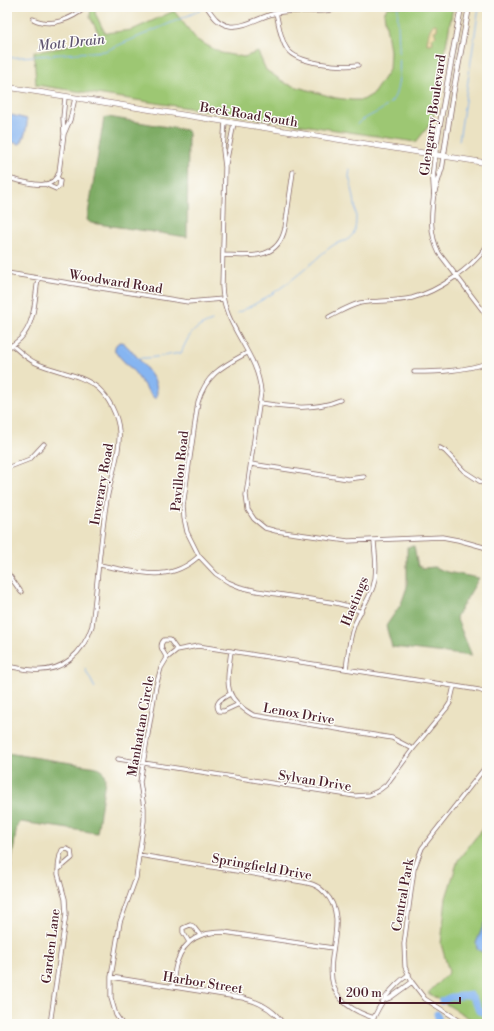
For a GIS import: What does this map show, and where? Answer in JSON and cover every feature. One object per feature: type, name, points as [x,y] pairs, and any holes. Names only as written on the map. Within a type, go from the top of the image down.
[{"type":"main road","name":"Beck Road South","points":[[7,87],[487,163]]},
{"type":"street","points":[[34,19],[41,22],[61,21],[86,7]]},
{"type":"street","points":[[207,7],[217,20],[231,26],[241,25],[276,13],[326,11],[344,7]]},
{"type":"street","name":"Glengarry Boulevard","points":[[461,7],[435,155],[433,174],[434,193],[431,222],[433,237],[439,253],[487,316]]},
{"type":"street","name":"Glengarry Boulevard","points":[[434,193],[440,176],[444,156],[453,94],[469,7]]},
{"type":"street","points":[[276,13],[284,44],[293,56],[303,60],[341,66],[358,65]]},
{"type":"street","name":"Glengarry Boulevard","points":[[455,40],[463,42]]},
{"type":"street","points":[[47,185],[53,182],[59,172],[64,134],[63,118],[65,97]]},
{"type":"street","points":[[64,134],[70,120],[75,98]]},
{"type":"street","points":[[225,122],[222,150],[225,167]]},
{"type":"street","points":[[234,123],[225,167],[222,299],[228,316],[255,368],[261,392],[246,499],[251,515],[262,526],[276,531],[335,540],[374,541],[442,538],[458,540],[487,548]]},
{"type":"street","points":[[223,255],[258,255],[267,252],[278,244],[285,228],[293,172]]},
{"type":"street","points":[[7,178],[47,185],[56,189],[59,187],[60,181],[57,177]]},
{"type":"street","points":[[329,317],[356,304],[420,296],[438,288],[476,259],[487,246]]},
{"type":"street","name":"Woodward Road","points":[[7,274],[188,302],[222,299]]},
{"type":"street","points":[[7,348],[21,338],[29,324],[34,308],[38,278]]},
{"type":"street","name":"Inverary Road","points":[[7,666],[32,670],[47,670],[61,665],[73,657],[84,645],[92,626],[106,505],[118,446],[119,430],[116,415],[107,399],[97,388],[81,379],[36,363],[23,355],[12,345]]},
{"type":"street","name":"Pavillon Road","points":[[247,353],[222,367],[214,374],[204,386],[198,402],[183,506],[187,532],[192,545],[199,556],[216,574],[228,582],[240,587],[336,603],[348,606],[360,612]]},
{"type":"street","points":[[414,372],[458,370],[487,363]]},
{"type":"street","points":[[260,403],[307,408],[325,405],[340,400]]},
{"type":"street","points":[[7,468],[30,459],[44,444]]},
{"type":"street","points":[[440,448],[445,451],[472,478],[487,486]]},
{"type":"street","points":[[251,464],[348,479],[364,477]]},
{"type":"street","name":"Hastings","points":[[346,669],[352,634],[362,607],[371,593],[375,580],[376,572],[374,541]]},
{"type":"street","points":[[99,565],[151,574],[166,574],[187,566],[199,556]]},
{"type":"street","points":[[7,572],[20,592]]},
{"type":"street","points":[[167,658],[161,647],[164,640],[170,640],[177,650]]},
{"type":"street","name":"Manhattan Circle","points":[[122,1024],[116,1015],[111,998],[111,977],[120,922],[136,878],[144,821],[144,808],[140,782],[156,686],[161,668],[167,658],[177,650],[198,646],[479,690],[487,693]]},
{"type":"street","name":"Lenox Drive","points":[[231,651],[227,679],[230,694],[237,705],[253,715],[392,738],[413,749]]},
{"type":"street","name":"Sylvan Drive","points":[[118,759],[361,796],[373,794],[386,785],[446,709],[450,703],[454,686]]},
{"type":"street","points":[[230,694],[218,702],[217,706],[219,711],[224,711],[237,705]]},
{"type":"street","name":"Central Park","points":[[465,1024],[425,999],[412,982],[405,967],[404,944],[414,869],[422,848],[487,765]]},
{"type":"street","name":"Garden Lane","points":[[50,1024],[66,914],[58,870],[62,850],[67,849],[71,851],[72,858],[58,870]]},
{"type":"street","name":"Springfield Drive","points":[[139,855],[304,882],[318,887],[328,897],[335,909],[337,923],[330,967],[331,977],[339,996],[347,1005],[360,1014],[374,1018]]},
{"type":"street","points":[[189,942],[183,932],[183,928],[193,926],[200,935]]},
{"type":"street","points":[[173,987],[176,963],[181,952],[189,942],[200,935],[210,932],[224,932],[333,948]]},
{"type":"street","points":[[371,1024],[385,1000],[386,995],[409,974]]},
{"type":"street","name":"Harbor Street","points":[[111,977],[256,1001],[272,1011],[283,1024]]},
{"type":"street","points":[[385,1000],[412,982]]},
{"type":"green space","points":[[91,7],[96,7],[95,13],[105,33],[132,30],[174,11],[197,40],[221,53],[244,57],[258,52],[266,70],[287,84],[336,98],[363,100],[373,94],[389,70],[390,51],[384,13],[388,7],[453,7],[432,122],[416,142],[36,85],[34,52],[60,48],[99,34],[90,17]]},
{"type":"green space","points":[[108,117],[186,130],[188,132],[187,237],[91,223],[87,220],[104,118]]},
{"type":"green space","points":[[414,546],[418,566],[424,568],[434,567],[447,572],[479,578],[456,617],[472,656],[392,647],[386,626],[401,604],[407,587],[407,547]]},
{"type":"green space","points":[[7,753],[97,767],[104,773],[105,780],[97,833],[21,822],[17,825],[7,895]]},
{"type":"green space","points":[[487,823],[487,1024],[479,1024],[428,993],[449,972],[441,944],[446,898],[458,860]]},
{"type":"sand","points":[[434,24],[437,25],[437,30],[434,31],[436,36],[432,38],[433,43],[427,44],[428,36]]},
{"type":"water","points":[[7,114],[27,119],[27,125],[20,144],[7,141]]},
{"type":"water","points":[[122,342],[141,362],[154,380],[157,392],[155,399],[135,373],[115,352],[116,345]]},
{"type":"water","points":[[487,917],[487,950],[482,952],[477,949],[476,943]]},
{"type":"waterway","points":[[357,124],[391,102],[396,94],[399,71],[398,7]]},
{"type":"waterway","points":[[459,141],[479,7]]},
{"type":"waterway","name":"Mott Drain","points":[[7,58],[105,51],[201,10]]},
{"type":"waterway","points":[[237,313],[262,300],[292,280],[328,249],[335,244],[345,241],[353,234],[355,229],[356,214],[349,177],[350,169]]},
{"type":"waterway","points":[[136,358],[181,353],[186,341],[192,333],[200,326],[212,321]]},
{"type":"waterway","points":[[85,669],[95,688]]},
{"type":"waterway","points":[[442,1001],[451,997],[470,995],[476,1003],[479,1011],[487,1013]]},
{"type":"waterway","points":[[437,1014],[440,1024]]}]
